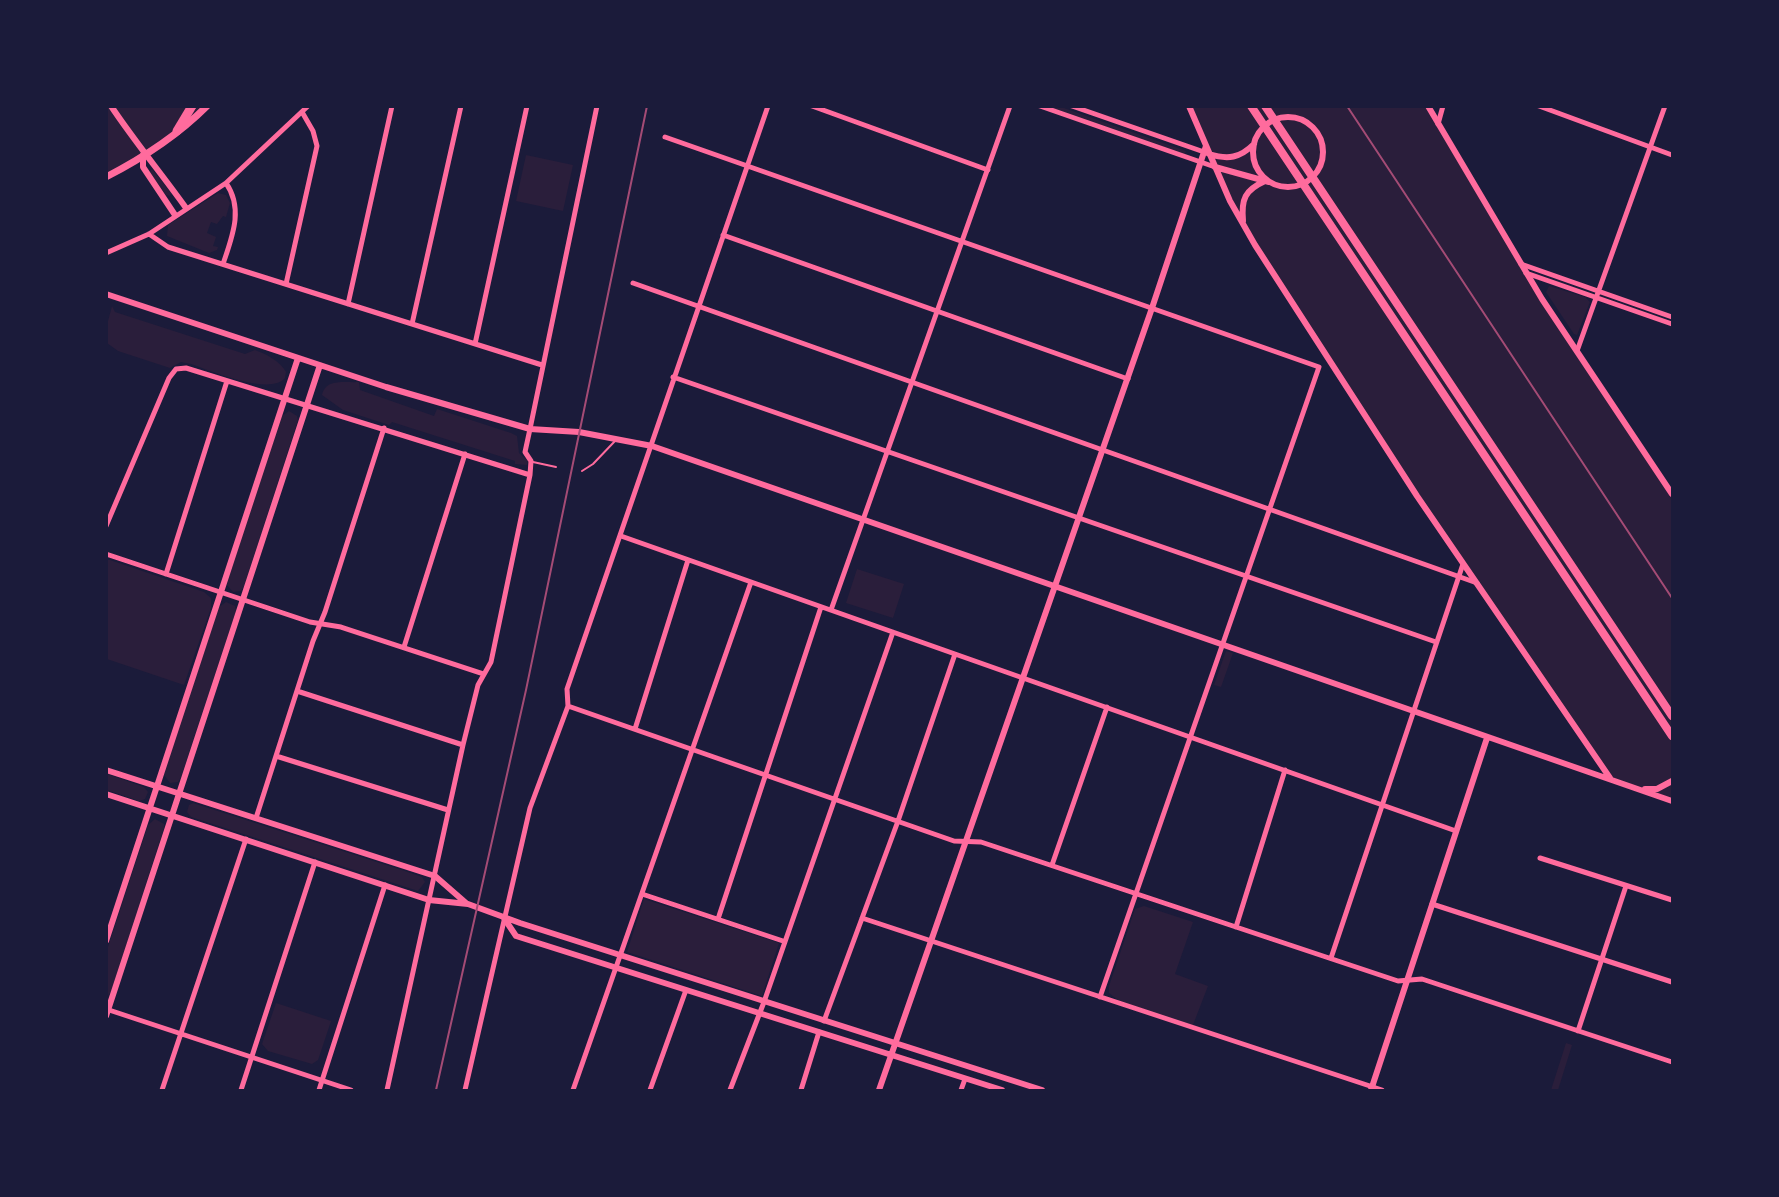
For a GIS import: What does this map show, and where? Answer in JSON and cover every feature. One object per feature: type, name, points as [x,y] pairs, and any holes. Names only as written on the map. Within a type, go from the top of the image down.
[{"type":"highway","points":[[177,132],[192,106]]},
{"type":"highway","points":[[1251,106],[1672,736]]},
{"type":"highway","points":[[1265,106],[1672,716]]},
{"type":"main road","points":[[106,177],[177,132],[207,106]]},
{"type":"street","points":[[106,254],[149,234],[226,183],[308,106]]},
{"type":"street","points":[[348,304],[392,106]]},
{"type":"street","points":[[412,324],[461,106]]},
{"type":"street","points":[[475,344],[527,106]]},
{"type":"street","points":[[387,1090],[477,685],[491,662],[530,475],[531,461],[525,452],[597,106]]},
{"type":"street","points":[[465,1090],[530,808],[568,706],[567,689],[768,106]]},
{"type":"street","points":[[812,106],[988,170]]},
{"type":"street","points":[[831,610],[1010,106]]},
{"type":"street","points":[[1040,106],[1201,162],[1289,187],[1302,184],[1313,176],[1323,156],[1319,135],[1303,120],[1293,117],[1274,120],[1264,126],[1254,144],[1246,152],[1230,158],[1072,106]]},
{"type":"street","points":[[1189,106],[1206,151],[1243,224],[1463,564],[1610,779]]},
{"type":"street","points":[[1428,106],[1526,273],[1672,494]]},
{"type":"street","points":[[1438,124],[1443,106]]},
{"type":"street","points":[[1539,106],[1672,155]]},
{"type":"street","points":[[1577,351],[1665,106]]},
{"type":"street","points":[[111,107],[143,155],[153,162],[186,208]]},
{"type":"street","points":[[286,284],[316,146],[313,131],[302,112]]},
{"type":"street","points":[[665,137],[1319,368],[1331,363]]},
{"type":"street","points":[[1254,144],[1253,153],[1259,171],[1273,184]]},
{"type":"street","points":[[879,1090],[1206,151]]},
{"type":"street","points":[[143,155],[144,167],[175,216]]},
{"type":"street","points":[[1243,224],[1242,202],[1245,195],[1250,188],[1265,181]]},
{"type":"street","points":[[223,264],[236,214],[234,198],[226,183]]},
{"type":"street","points":[[149,234],[168,247],[542,365]]},
{"type":"street","points":[[723,235],[1128,379]]},
{"type":"street","points":[[1521,264],[1672,324]]},
{"type":"street","points":[[1526,273],[1672,317]]},
{"type":"street","points":[[633,283],[1477,584]]},
{"type":"street","points":[[106,294],[298,358],[530,429],[579,432],[652,446],[1672,801]]},
{"type":"street","points":[[106,942],[298,358]]},
{"type":"street","points":[[320,365],[107,1012],[351,1090]]},
{"type":"street","points":[[106,526],[169,378],[176,369],[186,368],[530,475]]},
{"type":"street","points":[[1100,997],[1138,894],[1319,368]]},
{"type":"street","points":[[674,377],[1436,642]]},
{"type":"street","points":[[165,574],[227,381]]},
{"type":"street","points":[[256,818],[384,428]]},
{"type":"street","points":[[404,647],[465,454]]},
{"type":"street","points":[[621,536],[1456,831]]},
{"type":"street","points":[[106,554],[243,600],[404,647],[484,674]]},
{"type":"street","points":[[635,729],[688,560]]},
{"type":"street","points":[[1331,958],[1463,564]]},
{"type":"street","points":[[573,1090],[751,582]]},
{"type":"street","points":[[718,919],[821,607]]},
{"type":"street","points":[[730,1090],[764,1002],[783,941],[893,632]]},
{"type":"street","points":[[824,1021],[898,821],[955,654]]},
{"type":"street","points":[[297,691],[463,745]]},
{"type":"street","points":[[568,706],[954,841],[981,842],[1398,981],[1422,979],[1672,1062]]},
{"type":"street","points":[[1052,865],[1107,707]]},
{"type":"street","points":[[1372,1089],[1487,738]]},
{"type":"street","points":[[276,756],[448,810]]},
{"type":"street","points":[[106,770],[435,876],[468,904]]},
{"type":"street","points":[[1236,927],[1285,770]]},
{"type":"street","points":[[1641,789],[1657,789],[1672,780]]},
{"type":"street","points":[[106,794],[429,900],[468,904],[620,956],[1042,1090]]},
{"type":"street","points":[[162,1090],[246,839]]},
{"type":"street","points":[[1540,858],[1672,900]]},
{"type":"street","points":[[241,1090],[315,862]]},
{"type":"street","points":[[319,1090],[385,885]]},
{"type":"street","points":[[1578,1031],[1626,885]]},
{"type":"street","points":[[642,894],[783,941]]},
{"type":"street","points":[[1432,904],[1672,982]]},
{"type":"street","points":[[504,918],[516,936],[1002,1090]]},
{"type":"street","points":[[862,918],[1372,1089],[1382,1090]]},
{"type":"street","points":[[651,1090],[686,990]]},
{"type":"street","points":[[801,1090],[819,1032]]},
{"type":"street","points":[[961,1090],[965,1079]]},
{"type":"lane","points":[[582,471],[593,464],[617,439]]},
{"type":"lane","points":[[531,461],[556,467]]},
{"type":"shaded area","points":[[107,107],[207,107],[196,118],[107,177]]},
{"type":"shaded area","points":[[1050,107],[1061,107],[1186,151],[1185,154]]},
{"type":"shaded area","points":[[1189,107],[1428,107],[1526,273],[1672,494],[1672,801],[1610,779],[1417,496],[1243,224]]},
{"type":"shaded area","points":[[526,155],[573,165],[563,211],[516,201]]},
{"type":"shaded area","points":[[152,169],[171,193],[170,196],[166,195],[150,172]]},
{"type":"shaded area","points":[[218,193],[226,195],[230,203],[226,217],[223,216],[217,224],[211,222],[207,233],[216,237],[213,246],[218,247],[217,250],[209,253],[167,236],[168,225]]},
{"type":"shaded area","points":[[1549,286],[1585,297],[1590,302],[1577,335],[1574,334],[1546,292]]},
{"type":"shaded area","points":[[112,306],[115,312],[245,354],[255,350],[280,364],[286,372],[285,378],[277,383],[254,383],[181,362],[170,368],[118,351],[107,343],[107,325]]},
{"type":"shaded area","points":[[359,382],[360,390],[434,416],[437,409],[511,433],[517,436],[519,453],[528,461],[527,465],[515,464],[515,461],[392,422],[389,425],[343,410],[322,395],[324,390],[332,384]]},
{"type":"shaded area","points":[[289,411],[297,416],[298,420],[244,586],[241,591],[233,592],[227,585],[228,579],[282,416]]},
{"type":"shaded area","points":[[107,559],[204,592],[211,598],[211,608],[184,685],[107,659]]},
{"type":"shaded area","points":[[857,569],[904,584],[893,618],[846,603]]},
{"type":"shaded area","points":[[226,602],[235,606],[236,611],[181,777],[178,782],[170,783],[164,775],[165,769],[219,607]]},
{"type":"shaded area","points":[[1226,651],[1233,653],[1221,687],[1214,685]]},
{"type":"shaded area","points":[[107,774],[144,787],[148,792],[145,799],[139,801],[107,790]]},
{"type":"shaded area","points":[[193,803],[405,871],[422,877],[425,882],[418,891],[191,817],[187,812],[189,805]]},
{"type":"shaded area","points":[[155,819],[164,824],[164,828],[111,992],[107,997],[107,950],[148,825]]},
{"type":"shaded area","points":[[644,899],[779,943],[762,996],[627,952]]},
{"type":"shaded area","points":[[1144,906],[1193,922],[1175,974],[1208,986],[1193,1025],[1119,1001],[1109,993],[1109,986],[1135,909]]},
{"type":"shaded area","points":[[276,1003],[331,1021],[318,1060],[312,1064],[268,1051],[262,1044]]},
{"type":"shaded area","points":[[1566,1043],[1572,1045],[1558,1090],[1551,1090]]},
{"type":"railway","points":[[436,1090],[526,690],[647,106]]},
{"type":"railway","points":[[1347,106],[1672,598]]}]
